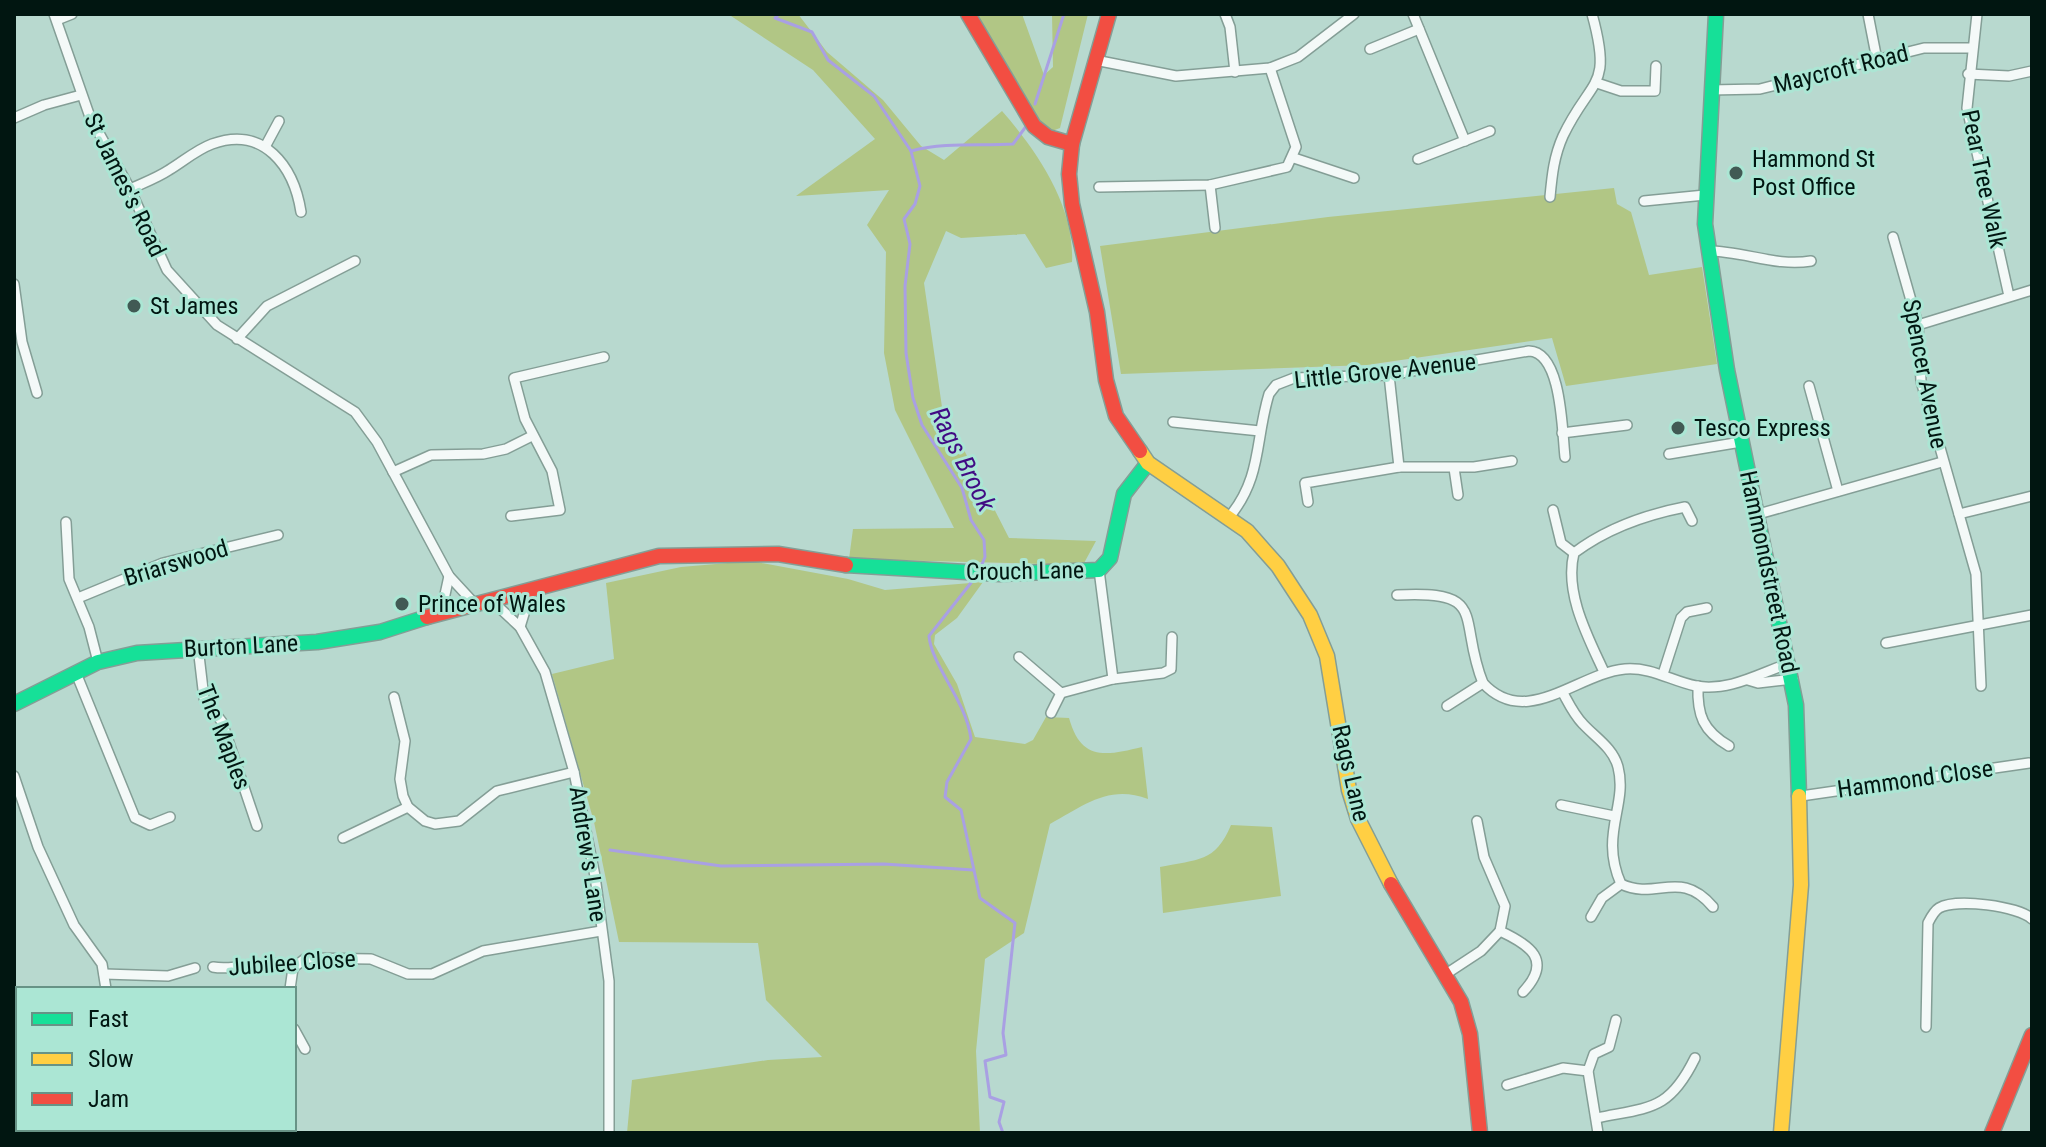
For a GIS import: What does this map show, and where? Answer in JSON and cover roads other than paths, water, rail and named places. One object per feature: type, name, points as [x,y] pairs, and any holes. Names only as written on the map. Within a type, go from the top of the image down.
[{"type":"street","points":[[56,17],[72,14]]},
{"type":"street","points":[[968,14],[1034,126],[1048,137],[1072,144]]},
{"type":"street","points":[[1109,14],[1072,144],[1072,204],[1097,312],[1110,397],[1124,432],[1148,463]]},
{"type":"street","points":[[1225,14],[1230,27],[1235,72]]},
{"type":"street","points":[[1413,14],[1465,141]]},
{"type":"street","points":[[1550,197],[1559,145],[1597,83],[1601,55],[1592,14]]},
{"type":"street","name":"Hammondstreet Road","points":[[1716,14],[1705,195],[1708,251],[1755,515],[1793,679],[1801,796],[1800,924],[1781,1133]]},
{"type":"street","points":[[1868,14],[1877,60]]},
{"type":"street","name":"Pear Tree Walk","points":[[1977,14],[1968,74],[1967,108],[2009,296]]},
{"type":"street","points":[[1095,60],[1176,76],[1270,68],[1298,57],[1347,16]]},
{"type":"street","name":"St James's Road","points":[[56,17],[81,95],[100,139],[130,189],[167,270],[194,303],[237,339],[355,412],[393,472],[449,576],[473,602]]},
{"type":"street","points":[[1370,49],[1419,29]]},
{"type":"street","name":"Maycroft Road","points":[[1710,90],[1760,89],[1924,48],[1971,48]]},
{"type":"street","points":[[1597,83],[1621,91],[1655,91],[1656,66]]},
{"type":"street","points":[[1099,187],[1210,185],[1279,172],[1294,158],[1295,143],[1270,68]]},
{"type":"street","points":[[1968,74],[2009,76],[2032,71]]},
{"type":"street","points":[[14,118],[44,105],[81,95]]},
{"type":"street","points":[[265,147],[279,121]]},
{"type":"street","points":[[1418,159],[1490,131]]},
{"type":"street","points":[[130,189],[216,142],[240,140],[265,147],[289,170],[301,212]]},
{"type":"street","points":[[1294,158],[1354,178]]},
{"type":"street","points":[[1210,185],[1215,228]]},
{"type":"street","points":[[1644,201],[1705,195]]},
{"type":"street","name":"Spencer Avenue","points":[[1893,237],[1918,325],[1921,381],[1971,557],[1979,624],[1981,686]]},
{"type":"street","points":[[1708,251],[1751,254],[1778,263],[1811,261]]},
{"type":"street","points":[[237,339],[267,306],[355,261]]},
{"type":"street","points":[[14,284],[22,342],[37,393]]},
{"type":"street","points":[[1918,325],[2032,290]]},
{"type":"street","name":"Little Grove Avenue","points":[[1230,516],[1246,497],[1254,477],[1269,394],[1276,385],[1306,376],[1389,375],[1529,351],[1541,353],[1547,358],[1554,376],[1562,433]]},
{"type":"street","points":[[511,516],[560,510],[548,458],[532,436],[514,378],[604,357]]},
{"type":"street","name":"Little Grove Avenue","points":[[1267,374],[1276,385]]},
{"type":"street","points":[[1389,375],[1399,467]]},
{"type":"street","points":[[1809,386],[1838,491]]},
{"type":"street","points":[[1173,422],[1260,431]]},
{"type":"street","points":[[1565,457],[1562,433],[1627,425]]},
{"type":"street","points":[[393,472],[431,455],[483,454],[506,449],[532,436]]},
{"type":"street","points":[[1669,454],[1741,442]]},
{"type":"street","points":[[1308,502],[1305,483],[1399,467],[1454,468],[1512,461]]},
{"type":"street","points":[[1755,515],[1942,462]]},
{"type":"street","name":"Rags Lane","points":[[1148,463],[1175,484],[1230,516],[1278,566],[1320,637],[1332,681],[1349,790],[1358,819],[1374,854],[1461,1002],[1470,1034],[1480,1133]]},
{"type":"street","name":"Crouch Lane","points":[[473,602],[531,591],[659,556],[696,554],[778,554],[869,569],[960,573],[1099,570],[1110,558],[1124,494],[1148,463]]},
{"type":"street","points":[[1454,468],[1458,495]]},
{"type":"street","points":[[1959,514],[2032,496]]},
{"type":"street","points":[[1574,553],[1619,526],[1647,515],[1685,507],[1692,521]]},
{"type":"street","points":[[1553,510],[1561,543],[1574,553]]},
{"type":"street","points":[[66,522],[67,567],[98,662]]},
{"type":"street","name":"Briarswood","points":[[78,598],[163,563],[278,535]]},
{"type":"street","points":[[1574,553],[1572,572],[1577,604],[1604,672]]},
{"type":"street","points":[[1099,570],[1107,659],[1113,679]]},
{"type":"street","points":[[441,613],[449,576]]},
{"type":"street","points":[[520,627],[531,591]]},
{"type":"street","points":[[1397,595],[1440,593],[1460,605],[1469,623],[1483,683],[1498,694],[1524,701],[1550,698],[1604,672],[1631,668],[1663,674],[1698,686],[1748,680],[1790,663]]},
{"type":"street","name":"Andrew's Lane","points":[[490,599],[520,627],[548,681],[574,772],[595,876],[609,995],[609,1133]]},
{"type":"street","name":"Burton Lane","points":[[14,704],[98,662],[137,653],[317,642],[380,632],[473,602]]},
{"type":"street","points":[[1663,674],[1681,618],[1687,612],[1707,608]]},
{"type":"street","points":[[1886,643],[2032,615]]},
{"type":"street","points":[[1051,713],[1061,693],[1113,679],[1156,675],[1171,669],[1172,637]]},
{"type":"street","name":"The Maples","points":[[198,647],[204,698],[222,722],[257,826]]},
{"type":"street","points":[[1019,657],[1061,693]]},
{"type":"street","points":[[76,673],[135,818],[146,825],[170,817]]},
{"type":"street","points":[[1748,680],[1758,683],[1793,679]]},
{"type":"street","points":[[1447,706],[1483,683]]},
{"type":"street","points":[[1698,686],[1697,708],[1702,722],[1729,746]]},
{"type":"street","points":[[1563,693],[1575,715],[1616,761],[1620,781],[1611,841],[1621,884]]},
{"type":"street","points":[[394,697],[405,741],[400,779],[408,807],[425,821],[448,824],[468,816],[484,798],[497,791],[574,772]]},
{"type":"street","name":"Hammond Close","points":[[1801,796],[2029,763]]},
{"type":"street","points":[[14,776],[38,847],[74,925],[99,957],[106,987]]},
{"type":"street","points":[[1561,805],[1614,816]]},
{"type":"street","points":[[343,838],[408,807]]},
{"type":"street","points":[[1446,974],[1481,951],[1500,931],[1505,906],[1484,857],[1477,821]]},
{"type":"street","points":[[1621,884],[1641,889],[1683,886],[1698,892],[1713,907]]},
{"type":"street","points":[[1591,917],[1602,898],[1621,884]]},
{"type":"street","points":[[1926,1027],[1927,932],[1935,911],[1950,905],[1999,907],[2019,910],[2032,919]]},
{"type":"street","name":"Jubilee Close","points":[[213,967],[230,970],[265,963],[293,968],[306,958],[371,959],[408,974],[432,974],[483,951],[601,931]]},
{"type":"street","points":[[1500,931],[1521,941],[1535,955],[1536,976],[1523,992]]},
{"type":"street","name":"Jubilee Close","points":[[104,974],[130,972],[168,976],[195,968]]},
{"type":"street","points":[[290,987],[293,968]]},
{"type":"street","points":[[1598,1133],[1588,1071],[1594,1054],[1609,1047],[1616,1020]]},
{"type":"street","points":[[1992,1133],[2032,1035]]},
{"type":"street","points":[[296,1036],[305,1049]]},
{"type":"street","points":[[1597,1118],[1661,1103],[1680,1087],[1695,1058]]},
{"type":"street","points":[[1507,1085],[1563,1068],[1588,1071]]},
{"type":"waterway","name":"Rags Brook","points":[[779,14],[775,18],[812,32],[828,60],[874,96],[911,151],[920,186],[915,204],[904,219],[910,244],[905,286],[906,353],[913,398],[922,425],[962,488],[971,520],[984,540],[985,557],[980,569]]},
{"type":"waterway","points":[[1035,104],[1064,14]]},
{"type":"waterway","points":[[911,151],[950,145],[1013,144],[1027,125]]},
{"type":"waterway","name":"Rags Brook","points":[[974,579],[929,636],[936,660],[963,711],[971,739],[947,782],[945,797],[961,810],[980,898],[1015,923],[1003,1033],[1006,1055],[985,1061],[990,1097],[1004,1102],[999,1122],[1003,1133]]},
{"type":"waterway","points":[[610,850],[721,866],[884,864],[973,870]]},
{"type":"place","name":"Hammond St Post Office","points":[[1736,173]]},
{"type":"place","name":"St James","points":[[134,306]]},
{"type":"place","name":"Tesco Express","points":[[1678,428]]},
{"type":"place","name":"Prince of Wales","points":[[402,604]]}]
